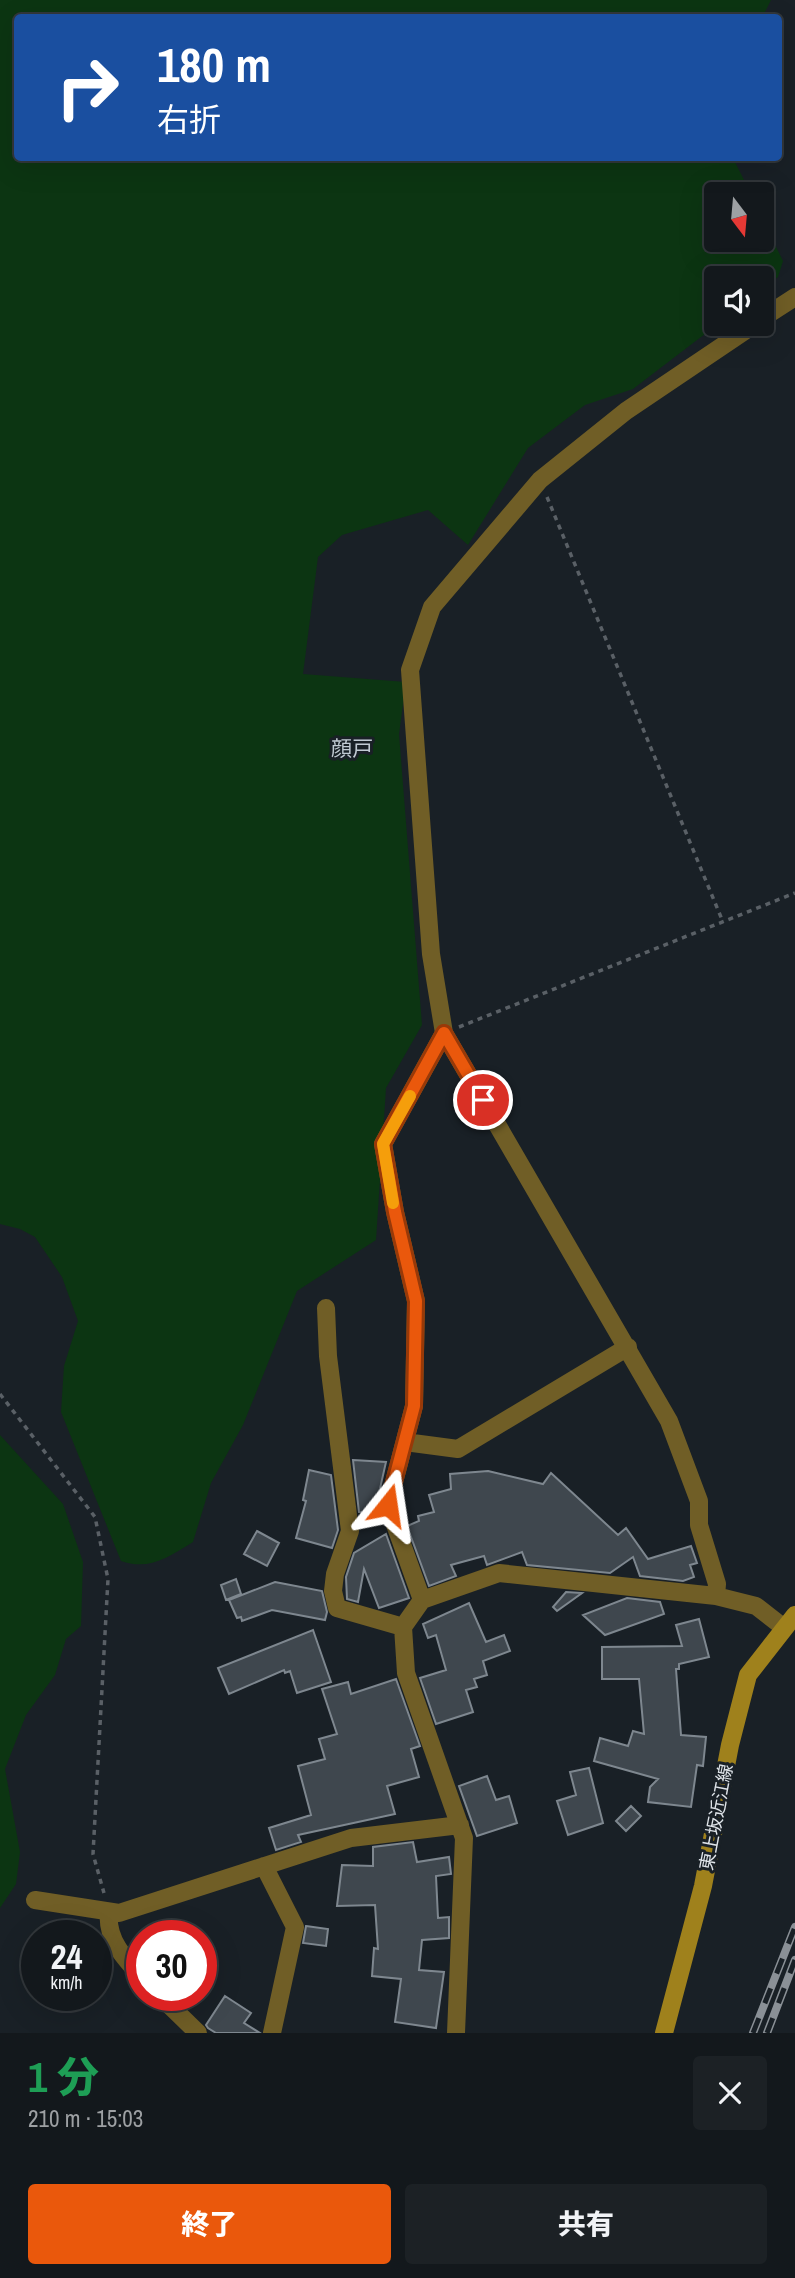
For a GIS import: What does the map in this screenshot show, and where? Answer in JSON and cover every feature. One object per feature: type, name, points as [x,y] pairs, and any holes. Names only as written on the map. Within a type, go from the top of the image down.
[{"type":"main road","name":"東上坂近江線","points":[[664,2033],[703,1885],[730,1745],[748,1675],[789,1621]]},
{"type":"street","points":[[774,310],[795,296]]},
{"type":"street","points":[[716,1595],[717,1584],[699,1525],[699,1501],[669,1421],[444,1033],[431,954],[410,670],[432,607],[540,480],[626,411],[737,336]]},
{"type":"street","points":[[422,1600],[388,1505],[414,1406],[416,1301],[395,1212],[383,1144],[444,1033]]},
{"type":"street","points":[[326,1308],[328,1356],[350,1531],[335,1574],[333,1591],[337,1608],[403,1627]]},
{"type":"street","points":[[405,1442],[458,1449],[628,1347]]},
{"type":"street","points":[[456,2033],[464,1838],[407,1673],[403,1627],[422,1600],[499,1573],[716,1595],[756,1606],[789,1621]]},
{"type":"street","points":[[35,1900],[119,1913],[351,1838],[460,1825]]},
{"type":"street","points":[[264,1866],[295,1927],[272,2033]]},
{"type":"street","points":[[109,1912],[111,1938],[126,1960]]},
{"type":"street","points":[[175,2011],[198,2033]]},
{"type":"path","points":[[540,480],[723,922]]},
{"type":"path","points":[[444,1033],[795,893]]},
{"type":"path","points":[[0,1394],[96,1517],[108,1579],[93,1854],[109,1912]]},
{"type":"green space","points":[[0,0],[771,0],[764,14],[14,14],[14,161],[734,161],[745,182],[704,182],[704,252],[774,252],[774,243],[783,261],[778,277],[774,280],[774,266],[704,266],[704,335],[633,389],[585,405],[528,448],[468,545],[428,510],[342,535],[318,557],[303,674],[406,682],[399,734],[422,1025],[386,1088],[376,1240],[297,1291],[243,1425],[211,1483],[193,1542],[158,1561],[131,1564],[121,1561],[61,1412],[64,1366],[78,1321],[62,1277],[35,1237],[20,1229],[0,1224]]},
{"type":"green space","points":[[0,1435],[63,1504],[83,1562],[81,1626],[66,1639],[55,1675],[26,1715],[5,1769],[20,1852],[16,1884],[0,1908]]},
{"type":"building","points":[[353,1460],[386,1462],[377,1502],[379,1513],[359,1512]]},
{"type":"building","points":[[309,1470],[331,1475],[338,1530],[332,1548],[296,1538],[306,1501],[303,1500]]},
{"type":"building","points":[[488,1471],[543,1484],[551,1473],[618,1535],[626,1528],[648,1559],[691,1546],[697,1563],[690,1565],[694,1577],[683,1581],[640,1576],[633,1557],[610,1573],[527,1565],[522,1552],[487,1565],[484,1556],[451,1565],[456,1576],[429,1586],[407,1526],[419,1521],[418,1516],[434,1512],[429,1495],[451,1489],[450,1474]]},
{"type":"building","points":[[257,1531],[279,1543],[267,1566],[244,1554]]},
{"type":"building","points":[[386,1534],[409,1598],[379,1608],[364,1569],[358,1602],[347,1599],[346,1577],[354,1553]]},
{"type":"building","points":[[236,1579],[241,1594],[226,1600],[221,1585]]},
{"type":"building","points":[[275,1582],[322,1591],[327,1612],[325,1620],[272,1610],[242,1621],[241,1617],[237,1618],[229,1600]]},
{"type":"building","points":[[566,1592],[582,1593],[557,1611],[553,1607]]},
{"type":"building","points":[[627,1598],[660,1602],[664,1614],[605,1635],[583,1615]]},
{"type":"building","points":[[469,1603],[486,1642],[504,1635],[510,1651],[483,1661],[487,1675],[474,1679],[477,1687],[466,1690],[473,1712],[436,1724],[420,1678],[446,1670],[436,1635],[428,1638],[423,1624]]},
{"type":"building","points":[[699,1619],[709,1657],[679,1664],[679,1669],[676,1669],[681,1735],[706,1737],[703,1766],[697,1765],[691,1807],[648,1802],[650,1787],[658,1779],[594,1761],[600,1738],[628,1746],[633,1731],[644,1734],[639,1679],[602,1679],[602,1647],[682,1646],[676,1625]]},
{"type":"building","points":[[313,1630],[331,1682],[297,1693],[290,1671],[285,1673],[284,1670],[229,1694],[218,1668]]},
{"type":"building","points":[[396,1679],[420,1746],[411,1749],[419,1777],[387,1786],[395,1814],[298,1835],[301,1842],[276,1850],[269,1828],[311,1815],[298,1766],[325,1759],[319,1739],[337,1734],[322,1689],[348,1682],[351,1694]]},
{"type":"building","points":[[589,1768],[603,1823],[568,1835],[557,1801],[576,1795],[570,1772]]},
{"type":"building","points":[[487,1776],[496,1800],[509,1796],[517,1823],[477,1836],[459,1786]]},
{"type":"building","points":[[631,1806],[641,1816],[626,1831],[616,1821]]},
{"type":"building","points":[[413,1842],[417,1862],[449,1857],[451,1874],[436,1876],[438,1918],[449,1917],[449,1938],[422,1940],[419,1970],[444,1972],[436,2028],[395,2022],[401,1979],[372,1976],[374,1948],[378,1949],[375,1905],[337,1906],[342,1865],[373,1866],[373,1847]]},
{"type":"building","points":[[306,1926],[328,1929],[326,1946],[303,1943]]},
{"type":"building","points":[[225,1996],[251,2013],[244,2023],[260,2033],[216,2033],[206,2025]]},
{"type":"railway","points":[[753,2033],[795,1927]]},
{"type":"railway","points":[[767,2033],[795,1960]]},
{"type":"slow traffic","points":[[393,1203],[383,1144],[410,1096]]},
{"type":"district","name":"顔戸","points":[[352,748]]},
{"type":"route","points":[[388,1505],[414,1406],[416,1301],[395,1212],[383,1144],[444,1033],[483,1100]]}]
